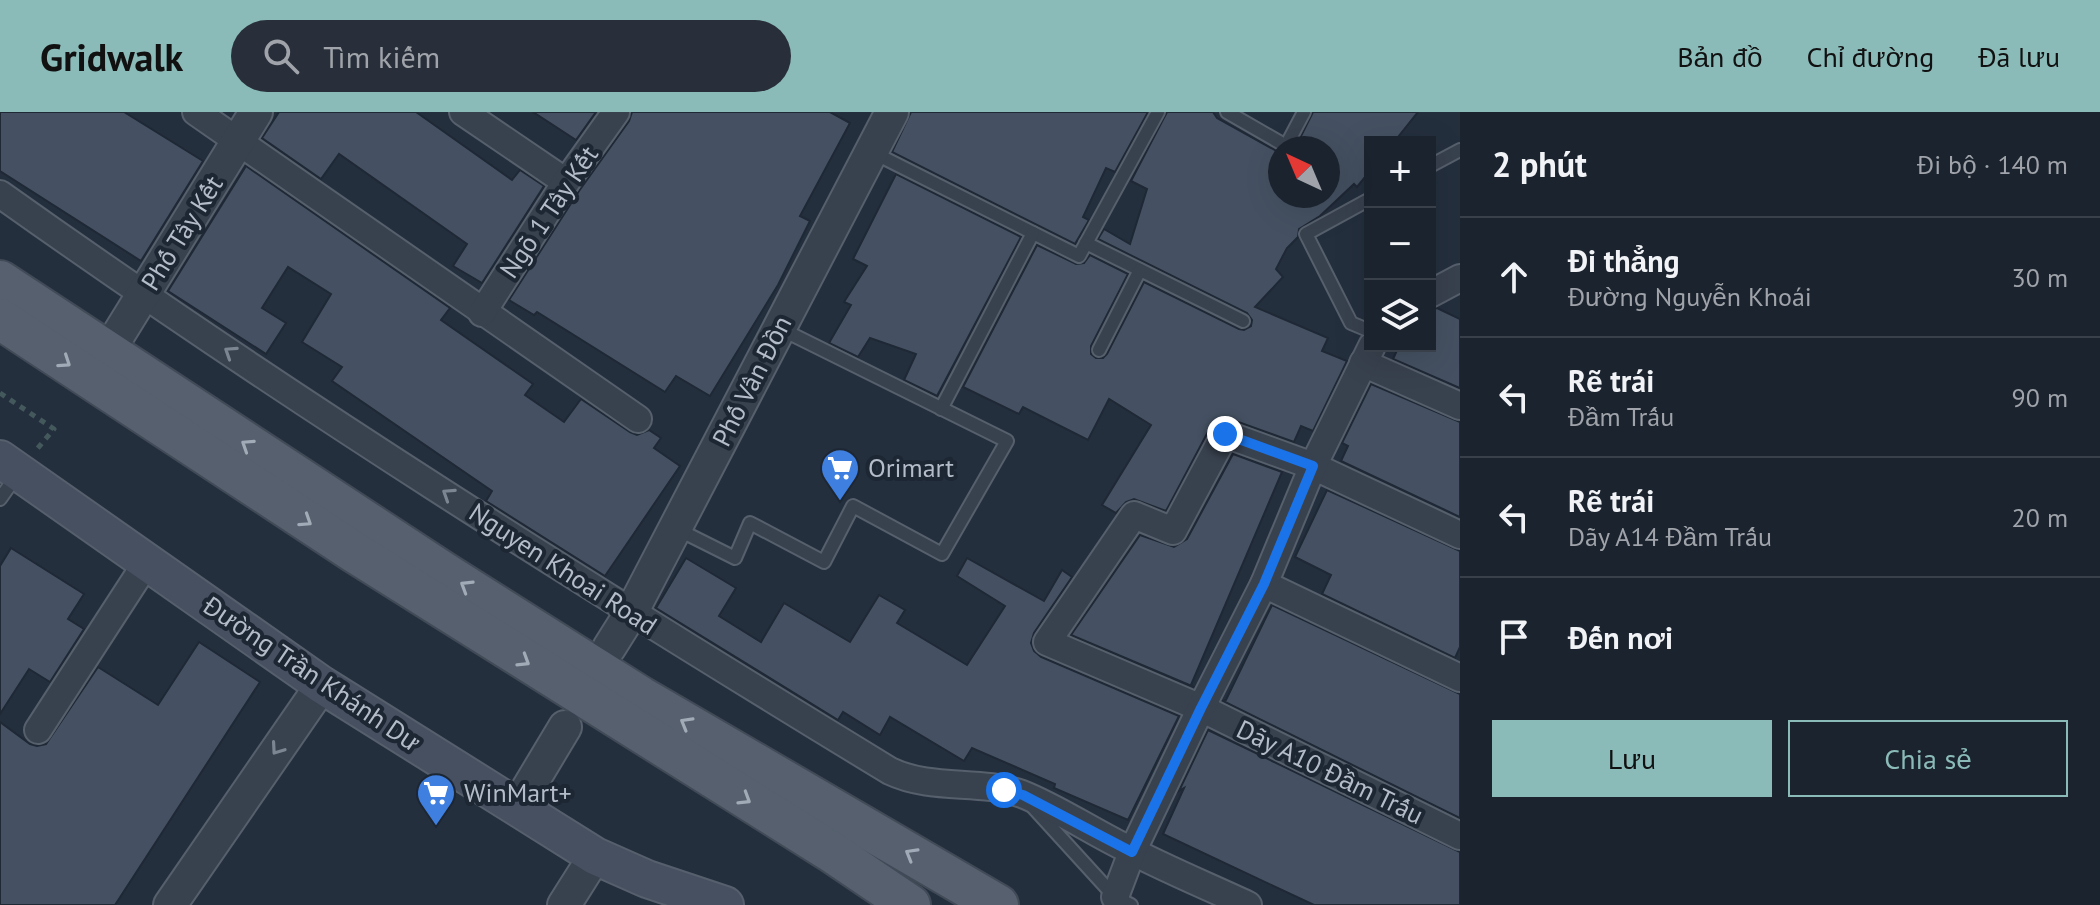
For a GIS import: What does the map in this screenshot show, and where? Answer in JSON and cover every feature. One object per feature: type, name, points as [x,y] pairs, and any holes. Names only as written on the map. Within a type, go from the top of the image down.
[{"type":"main road","points":[[0,281],[641,697],[977,901]]},
{"type":"main road","points":[[0,319],[378,568],[830,851],[910,905]]},
{"type":"main road","name":"Đường Trần Khánh Dư","points":[[6,477],[147,562],[322,685],[595,856],[647,879],[725,905]]},
{"type":"street","points":[[196,112],[638,419]]},
{"type":"street","name":"Phố Tây Kết","points":[[107,353],[256,112]]},
{"type":"street","points":[[463,112],[566,182]]},
{"type":"street","name":"Ngõ 1 Tây Kết","points":[[482,313],[566,182],[616,112]]},
{"type":"street","name":"Phố Vân Đồn","points":[[609,648],[631,613],[892,112]]},
{"type":"street","name":"Nguyen Khoai Road","points":[[0,194],[142,295],[631,613],[898,775],[925,783],[996,789],[1023,795],[1132,852],[1248,905]]},
{"type":"street","points":[[1436,291],[1460,278]]},
{"type":"street","points":[[1123,901],[1132,852],[1264,584],[1313,466],[1367,354],[1460,406]]},
{"type":"street","name":"Dãy A10 Đầm Trấu","points":[[1313,466],[1225,434],[1173,531],[1134,515],[1047,642],[1201,708],[1460,836]]},
{"type":"street","points":[[1313,466],[1460,535]]},
{"type":"street","points":[[38,730],[147,562]]},
{"type":"street","points":[[1264,584],[1460,678]]},
{"type":"street","points":[[170,905],[322,685]]},
{"type":"street","points":[[517,807],[565,727]]},
{"type":"street","points":[[564,905],[595,856]]},
{"type":"lane","points":[[872,152],[1079,256],[1158,112]]},
{"type":"lane","points":[[1227,112],[1286,146],[1304,112]]},
{"type":"lane","points":[[1436,163],[1460,150]]},
{"type":"lane","points":[[1364,202],[1306,234],[1351,323],[1364,328]]},
{"type":"lane","points":[[941,409],[1033,233]]},
{"type":"lane","points":[[1086,243],[1243,321]]},
{"type":"lane","points":[[1099,350],[1140,270]]},
{"type":"lane","points":[[675,528],[735,558],[750,523],[824,562],[853,506],[942,554],[1007,441],[779,328]]},
{"type":"lane","points":[[1023,795],[1067,847],[1123,901]]},
{"type":"path","points":[[0,393],[54,429],[6,477]]},
{"type":"building","points":[[0,112],[124,112],[203,161],[141,261],[0,171]]},
{"type":"building","points":[[279,112],[416,112],[512,180],[520,170],[544,186],[482,283],[453,266],[467,244],[339,154],[321,179],[262,138]]},
{"type":"building","points":[[533,112],[596,112],[576,140]]},
{"type":"building","points":[[632,112],[830,112],[850,123],[800,216],[810,221],[778,285],[710,396],[676,376],[665,392],[537,312],[534,315],[509,300],[579,191],[629,121]]},
{"type":"building","points":[[911,112],[1148,112],[1115,172],[1106,168],[1083,217],[1089,220],[1075,244],[892,152]]},
{"type":"building","points":[[1167,112],[1213,112],[1217,118],[1268,146],[1268,208],[1328,208],[1299,229],[1298,237],[1287,248],[1276,269],[1283,277],[1255,307],[1328,338],[1322,351],[1347,361],[1313,431],[1301,426],[1294,442],[1230,419],[1217,420],[1166,511],[1134,499],[1126,502],[1116,513],[1102,505],[1151,425],[1109,399],[1088,440],[1023,407],[1019,414],[963,387],[1037,245],[1076,264],[1084,263],[1090,255],[1128,274],[1091,346],[1091,354],[1096,358],[1107,354],[1144,282],[1239,329],[1251,326],[1252,320],[1247,313],[1098,239],[1104,229],[1130,244],[1147,189],[1131,181]]},
{"type":"building","points":[[1313,112],[1418,112],[1399,136],[1364,136],[1364,178],[1357,187],[1354,184],[1340,197],[1340,136],[1301,136]]},
{"type":"building","points":[[246,166],[450,308],[441,320],[533,384],[525,395],[564,422],[581,399],[630,432],[637,435],[649,430],[661,438],[654,448],[680,466],[605,576],[486,501],[492,491],[332,381],[342,367],[302,342],[331,294],[288,267],[262,308],[286,323],[266,354],[168,291]]},
{"type":"building","points":[[896,174],[1021,237],[937,396],[904,380],[916,354],[870,338],[858,357],[829,343],[851,305],[844,302],[867,266],[853,259]]},
{"type":"building","points":[[1436,308],[1460,319],[1460,388],[1393,359],[1396,352],[1436,352]]},
{"type":"building","points":[[1371,384],[1460,422],[1460,517],[1341,461],[1348,446],[1342,443]]},
{"type":"building","points":[[1233,454],[1282,472],[1191,685],[1194,687],[1071,635],[1140,535],[1174,547],[1187,539]]},
{"type":"building","points":[[1327,490],[1460,551],[1460,647],[1455,658],[1322,594],[1331,575],[1295,557]]},
{"type":"building","points":[[11,548],[84,594],[68,619],[84,629],[50,682],[29,669],[0,714],[0,566]]},
{"type":"building","points":[[686,558],[736,588],[719,616],[761,642],[784,603],[850,642],[879,595],[905,610],[897,623],[967,665],[1005,606],[957,576],[967,558],[1044,601],[1062,570],[1072,577],[1034,633],[1031,643],[1034,651],[1041,657],[1179,716],[1128,820],[972,748],[964,761],[890,717],[880,735],[843,712],[838,720],[656,608]]},
{"type":"building","points":[[1272,605],[1460,694],[1460,818],[1223,701]]},
{"type":"building","points":[[199,642],[260,682],[115,905],[0,905],[0,722],[30,744],[46,744],[98,667],[158,705]]},
{"type":"building","points":[[1208,730],[1460,852],[1460,905],[1314,905],[1163,834]]},
{"type":"place","name":"Orimart","points":[[840,502]]},
{"type":"place","name":"WinMart+","points":[[436,827]]},
{"type":"route","points":[[1004,790],[1023,795],[1132,852],[1264,584],[1313,466],[1225,434]]}]
